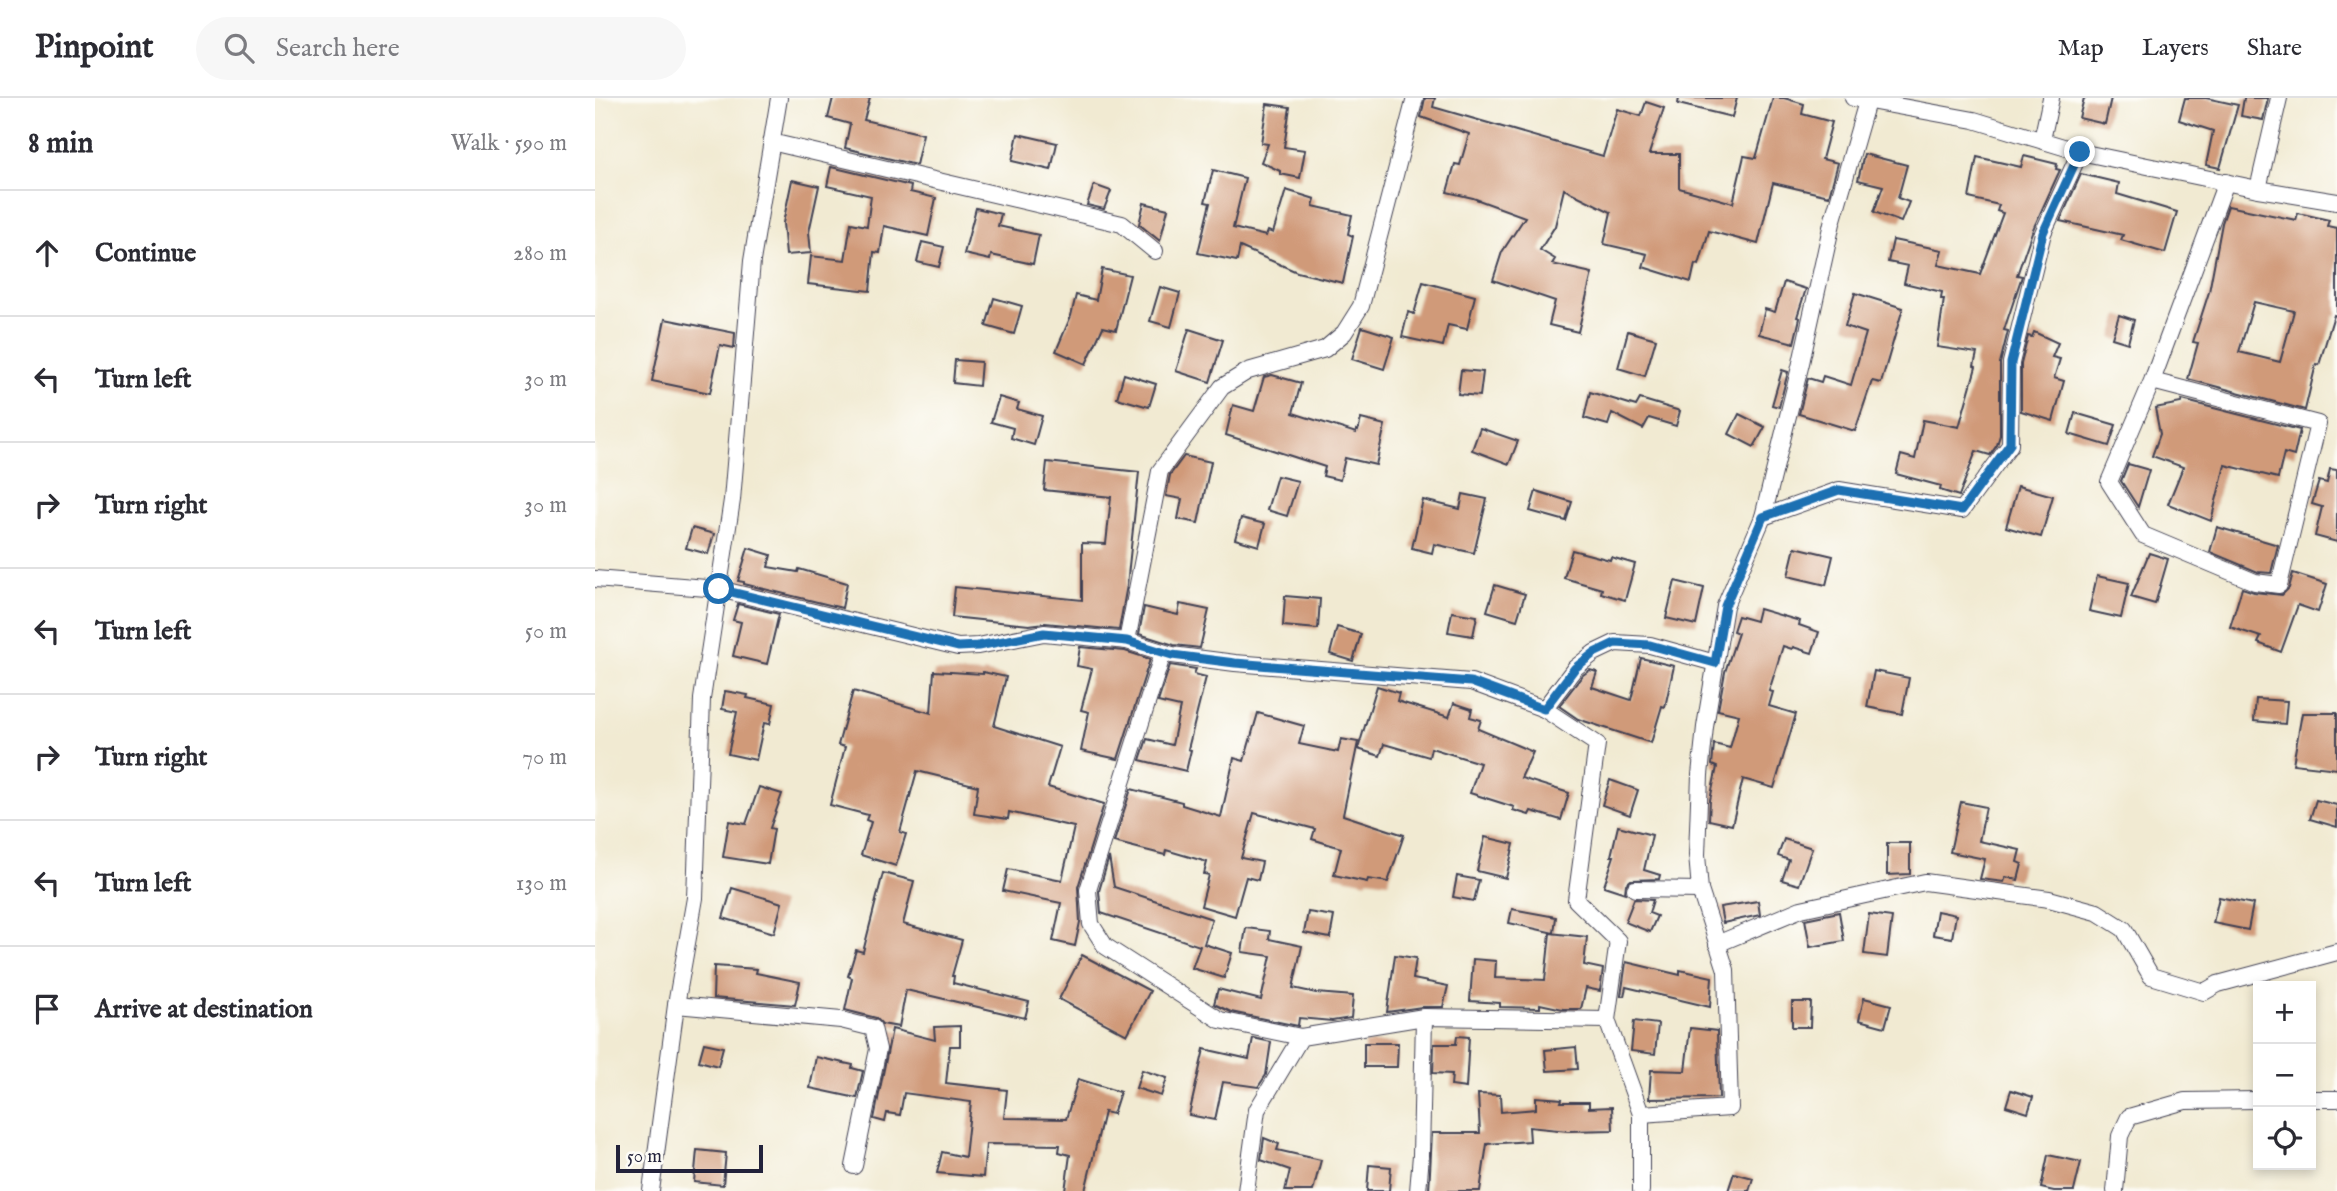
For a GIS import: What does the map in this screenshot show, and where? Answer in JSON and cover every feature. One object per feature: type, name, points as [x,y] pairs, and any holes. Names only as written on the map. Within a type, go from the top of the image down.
[{"type":"street","points":[[650,1191],[695,898],[702,699],[732,500],[752,261],[779,98]]},
{"type":"street","points":[[1127,641],[1160,471],[1222,387],[1248,371],[1325,349],[1344,333],[1361,306],[1415,98]]},
{"type":"street","points":[[2042,140],[2051,98]]},
{"type":"street","points":[[2258,189],[2279,98]]},
{"type":"street","points":[[1641,1114],[1730,1108],[1726,970],[1700,890],[1697,855],[1705,726],[1725,606],[1763,517],[1863,99],[1974,120],[2080,152],[2258,189],[2337,202]]},
{"type":"street","points":[[771,142],[1122,224],[1156,251]]},
{"type":"street","points":[[1763,517],[1839,490],[1962,510],[2010,444],[2011,363],[2043,233],[2080,152]]},
{"type":"street","points":[[2152,380],[2318,424],[2279,585],[2255,582],[2143,535],[2109,482],[2152,380],[2226,182]]},
{"type":"street","points":[[595,579],[719,589],[958,647],[978,646],[1044,633],[1127,641],[1163,653],[1235,663],[1471,682],[1544,709],[1597,744],[1576,900],[1618,941],[1607,1020],[1641,1114],[1641,1191]]},
{"type":"street","points":[[1544,709],[1575,668],[1594,653],[1615,643],[1650,645],[1715,663]]},
{"type":"street","points":[[1163,653],[1088,890],[1091,924],[1105,946],[1220,1020],[1301,1037],[1424,1017],[1607,1020]]},
{"type":"street","points":[[1717,944],[1801,909],[1925,882],[2049,899],[2097,912],[2124,929],[2151,976],[2204,992],[2218,984],[2337,952]]},
{"type":"street","points":[[1635,889],[1700,890]]},
{"type":"street","points":[[677,1005],[841,1020],[873,1028],[877,1049],[854,1166]]},
{"type":"street","points":[[1418,1191],[1424,1017]]},
{"type":"street","points":[[1246,1191],[1257,1110],[1301,1037]]},
{"type":"street","points":[[2316,1099],[2337,1099]]},
{"type":"street","points":[[2115,1191],[2120,1136],[2129,1117],[2185,1101],[2253,1100]]},
{"type":"building","points":[[833,98],[870,98],[864,120],[923,134],[916,165],[845,148],[850,124],[828,118]]},
{"type":"building","points":[[1425,98],[1435,98],[1433,107],[1603,156],[1617,109],[1641,116],[1646,102],[1664,108],[1649,154],[1679,154],[1679,188],[1733,203],[1744,156],[1756,158],[1773,98],[1804,104],[1802,114],[1832,122],[1822,159],[1838,163],[1829,196],[1773,183],[1758,244],[1709,231],[1699,265],[1695,264],[1691,282],[1643,267],[1647,254],[1604,244],[1611,212],[1564,189],[1555,226],[1540,250],[1555,259],[1552,264],[1592,273],[1578,332],[1549,325],[1555,301],[1493,280],[1502,252],[1525,217],[1473,198],[1447,192],[1455,164],[1460,165],[1469,134],[1421,117]]},
{"type":"building","points":[[1679,98],[1737,98],[1732,117],[1678,104]]},
{"type":"building","points":[[2084,98],[2111,98],[2105,124],[2079,118]]},
{"type":"building","points":[[2185,98],[2206,98],[2238,105],[2220,168],[2206,165],[2213,131],[2179,120]]},
{"type":"building","points":[[2244,98],[2268,98],[2263,120],[2241,116]]},
{"type":"building","points":[[1267,104],[1290,107],[1284,147],[1305,150],[1300,178],[1280,174],[1280,171],[1261,162],[1268,144],[1261,143]]},
{"type":"building","points":[[1018,134],[1057,143],[1051,170],[1012,161]]},
{"type":"building","points":[[1864,154],[1907,165],[1898,198],[1909,202],[1901,222],[1874,212],[1883,186],[1858,180]]},
{"type":"building","points":[[2024,156],[2057,164],[2056,169],[2060,170],[2033,229],[2017,275],[2022,276],[2004,330],[2008,331],[2000,363],[2000,435],[1997,445],[1990,455],[1976,451],[1959,496],[1940,490],[1941,486],[1896,474],[1901,455],[1915,459],[1923,420],[1959,427],[1976,367],[1977,353],[1937,347],[1944,299],[1941,299],[1942,292],[1904,283],[1908,266],[1888,262],[1893,240],[1942,250],[1938,265],[1980,274],[2003,213],[1997,211],[1999,205],[1969,198],[1977,157],[2021,167]]},
{"type":"building","points":[[831,167],[911,186],[910,192],[936,198],[928,236],[884,226],[880,253],[874,252],[870,291],[808,284],[811,256],[845,260],[851,223],[867,226],[871,196],[827,186]]},
{"type":"building","points":[[1213,170],[1245,178],[1233,228],[1266,236],[1268,231],[1273,233],[1286,190],[1315,199],[1313,206],[1352,215],[1348,234],[1353,236],[1343,283],[1297,272],[1240,247],[1237,261],[1198,253],[1210,203],[1205,202]]},
{"type":"building","points":[[2081,174],[2119,183],[2117,194],[2177,212],[2165,253],[2121,240],[2123,235],[2060,221]]},
{"type":"building","points":[[792,180],[819,186],[809,232],[811,253],[786,255],[783,223]]},
{"type":"building","points":[[1094,185],[1111,191],[1104,209],[1087,205]]},
{"type":"building","points":[[1144,203],[1168,209],[1160,241],[1139,224]]},
{"type":"building","points":[[2228,206],[2296,220],[2298,213],[2329,220],[2327,226],[2337,228],[2337,316],[2334,315],[2319,365],[2316,364],[2305,410],[2188,379],[2198,343],[2193,342],[2209,292],[2222,223]],"holes":[[[2254,302],[2294,311],[2280,362],[2239,352]]]},
{"type":"building","points":[[976,208],[1001,214],[998,226],[1039,235],[1033,264],[991,255],[990,260],[964,254]]},
{"type":"building","points":[[922,242],[944,247],[939,267],[917,262]]},
{"type":"building","points":[[1102,269],[1130,275],[1116,330],[1103,327],[1086,364],[1056,351],[1071,316],[1076,295],[1096,300]]},
{"type":"building","points":[[1423,282],[1475,296],[1467,329],[1448,325],[1443,346],[1402,337],[1408,312],[1414,314]]},
{"type":"building","points":[[1784,282],[1806,289],[1797,317],[1800,318],[1794,343],[1759,334],[1765,309],[1775,312]]},
{"type":"building","points":[[1160,287],[1180,293],[1171,327],[1150,321]]},
{"type":"building","points":[[1855,293],[1903,308],[1881,383],[1872,381],[1855,431],[1799,414],[1808,378],[1821,382],[1823,376],[1851,385],[1866,333],[1845,326]]},
{"type":"building","points":[[994,298],[1022,306],[1014,334],[986,326]]},
{"type":"building","points":[[2119,315],[2134,320],[2128,343],[2112,338]]},
{"type":"building","points":[[665,319],[735,333],[734,348],[720,345],[710,393],[652,381]]},
{"type":"building","points":[[1362,327],[1394,337],[1384,369],[1352,359]]},
{"type":"building","points":[[1189,329],[1223,340],[1210,382],[1176,371]]},
{"type":"building","points":[[1628,331],[1656,339],[1645,376],[1618,368]]},
{"type":"building","points":[[2034,332],[2058,343],[2052,357],[2060,359],[2054,378],[2064,381],[2053,421],[2021,411],[2021,364],[2028,336],[2032,337]]},
{"type":"building","points":[[955,360],[981,362],[979,386],[953,383]]},
{"type":"building","points":[[1461,370],[1483,372],[1480,396],[1458,394]]},
{"type":"building","points":[[1782,370],[1788,372],[1779,407],[1772,405]]},
{"type":"building","points":[[1124,374],[1156,384],[1149,407],[1117,398]]},
{"type":"building","points":[[1272,375],[1301,383],[1293,413],[1356,433],[1361,419],[1385,425],[1376,465],[1345,458],[1340,480],[1323,476],[1325,467],[1226,435],[1233,405],[1254,411],[1264,377]]},
{"type":"building","points":[[1590,392],[1636,406],[1640,399],[1680,411],[1676,426],[1649,418],[1643,429],[1612,413],[1608,425],[1584,418]]},
{"type":"building","points":[[999,397],[1019,403],[1017,409],[1042,416],[1034,445],[1011,438],[1013,428],[991,422]]},
{"type":"building","points":[[2182,400],[2300,430],[2294,456],[2284,453],[2278,478],[2225,465],[2211,521],[2168,504],[2183,467],[2152,456],[2160,434],[2155,408],[2181,403]]},
{"type":"building","points":[[2075,413],[2116,425],[2109,446],[2069,434]]},
{"type":"building","points":[[1739,414],[1765,427],[1754,447],[1729,434]]},
{"type":"building","points":[[1480,428],[1518,441],[1509,464],[1472,450]]},
{"type":"building","points":[[1184,456],[1211,462],[1198,523],[1178,519],[1182,499],[1166,496],[1170,475]]},
{"type":"building","points":[[1047,462],[1139,472],[1127,585],[1119,630],[952,617],[955,587],[1082,600],[1082,543],[1106,544],[1111,497],[1044,490]]},
{"type":"building","points":[[2128,464],[2149,470],[2138,507],[2121,481]]},
{"type":"building","points":[[2330,469],[2337,470],[2337,542],[2315,536],[2322,507],[2312,504],[2319,481],[2327,483]]},
{"type":"building","points":[[1277,476],[1298,481],[1287,516],[1267,510]]},
{"type":"building","points":[[2018,486],[2053,496],[2041,537],[2006,527]]},
{"type":"building","points":[[1536,491],[1572,502],[1566,521],[1530,511]]},
{"type":"building","points":[[1463,494],[1487,499],[1474,553],[1434,544],[1432,553],[1412,548],[1423,500],[1460,509]]},
{"type":"building","points":[[1241,518],[1265,524],[1259,546],[1235,539]]},
{"type":"building","points":[[2217,527],[2278,545],[2271,573],[2258,572],[2210,552]]},
{"type":"building","points":[[692,528],[714,534],[708,554],[686,548]]},
{"type":"building","points":[[1795,547],[1833,556],[1826,585],[1788,576]]},
{"type":"building","points":[[748,548],[771,555],[768,567],[798,572],[799,569],[847,583],[842,608],[738,581]]},
{"type":"building","points":[[1572,550],[1635,564],[1625,600],[1601,593],[1602,589],[1564,578]]},
{"type":"building","points":[[2149,553],[2168,559],[2155,604],[2131,597]]},
{"type":"building","points":[[2293,573],[2327,584],[2318,612],[2298,605],[2281,652],[2258,643],[2261,637],[2230,627],[2242,588],[2282,595],[2289,588]]},
{"type":"building","points":[[2097,576],[2129,583],[2121,618],[2089,611]]},
{"type":"building","points":[[1675,581],[1704,588],[1696,625],[1666,618]]},
{"type":"building","points":[[1495,585],[1525,594],[1517,620],[1487,611]]},
{"type":"building","points":[[1285,596],[1320,599],[1318,629],[1283,626]]},
{"type":"building","points":[[738,604],[779,614],[767,664],[733,656],[741,622],[733,620]]},
{"type":"building","points":[[1180,604],[1209,610],[1200,648],[1174,645],[1139,634],[1144,607],[1178,615]]},
{"type":"building","points":[[1759,609],[1800,621],[1799,625],[1819,632],[1812,653],[1783,646],[1769,691],[1773,692],[1769,706],[1796,714],[1774,788],[1743,779],[1732,825],[1709,820],[1717,767],[1712,765],[1714,744],[1730,748],[1739,715],[1718,710],[1725,672],[1738,633],[1733,631],[1738,616],[1756,621]]},
{"type":"building","points":[[1452,612],[1477,616],[1473,636],[1448,632]]},
{"type":"building","points":[[1337,627],[1361,634],[1353,661],[1330,654]]},
{"type":"building","points":[[1080,647],[1125,651],[1150,659],[1118,759],[1081,751],[1089,712],[1081,710],[1092,669],[1077,666]]},
{"type":"building","points":[[1641,658],[1674,666],[1665,707],[1662,706],[1651,743],[1578,719],[1559,706],[1590,670],[1597,672],[1592,687],[1631,700]]},
{"type":"building","points":[[1170,665],[1196,669],[1194,674],[1206,677],[1188,749],[1191,750],[1186,771],[1140,760],[1147,739],[1172,745],[1180,707],[1158,702]]},
{"type":"building","points":[[934,671],[983,672],[1006,677],[994,726],[1060,747],[1048,787],[1104,804],[1078,887],[1080,922],[1075,946],[1053,941],[1061,903],[1003,891],[1008,869],[1062,880],[1074,827],[1009,812],[1008,819],[974,814],[978,786],[917,771],[900,832],[906,834],[896,866],[861,855],[871,822],[866,820],[868,815],[830,805],[845,747],[838,745],[853,691],[931,713]]},
{"type":"building","points":[[1874,671],[1909,678],[1902,714],[1867,707]]},
{"type":"building","points":[[1377,686],[1399,693],[1397,701],[1449,717],[1454,703],[1472,709],[1470,717],[1481,720],[1478,729],[1533,752],[1521,778],[1569,793],[1561,820],[1531,811],[1529,815],[1513,810],[1514,807],[1470,793],[1480,763],[1431,748],[1429,757],[1384,744],[1380,756],[1358,749]]},
{"type":"building","points":[[725,691],[774,704],[770,724],[764,723],[756,760],[728,754],[737,712],[722,709]]},
{"type":"building","points":[[2256,699],[2287,701],[2285,724],[2254,721]]},
{"type":"building","points":[[1258,713],[1304,726],[1299,744],[1338,752],[1341,739],[1358,742],[1343,815],[1404,835],[1388,882],[1368,879],[1367,882],[1334,875],[1341,848],[1312,839],[1315,829],[1254,813],[1241,858],[1262,862],[1258,880],[1246,877],[1235,916],[1201,906],[1209,875],[1204,874],[1207,862],[1166,850],[1165,855],[1114,842],[1131,789],[1182,802],[1182,805],[1221,817],[1234,758],[1244,761]]},
{"type":"building","points":[[2302,713],[2337,713],[2337,769],[2293,764]]},
{"type":"building","points":[[1610,780],[1638,790],[1630,815],[1602,805]]},
{"type":"building","points":[[759,787],[782,794],[770,828],[774,829],[768,864],[723,857],[729,821],[746,824]]},
{"type":"building","points":[[2316,800],[2337,805],[2337,827],[2310,819]]},
{"type":"building","points":[[1961,802],[1986,807],[1979,841],[2020,850],[2017,862],[2022,864],[2018,880],[2006,877],[2004,882],[1980,879],[1985,859],[1950,852]]},
{"type":"building","points":[[1618,826],[1652,835],[1644,870],[1660,875],[1659,879],[1631,880],[1626,884],[1625,893],[1604,886],[1614,856],[1611,856]]},
{"type":"building","points":[[1485,837],[1514,844],[1506,878],[1477,871]]},
{"type":"building","points":[[1784,839],[1812,848],[1799,885],[1782,880],[1789,860],[1778,856]]},
{"type":"building","points":[[1887,843],[1910,843],[1910,874],[1887,875]]},
{"type":"building","points":[[1109,857],[1114,887],[1212,919],[1204,944],[1232,953],[1224,978],[1192,968],[1200,946],[1101,913],[1099,891]]},
{"type":"building","points":[[883,873],[914,881],[903,924],[962,940],[952,976],[953,983],[1029,1002],[1025,1018],[906,990],[899,1027],[882,1024],[876,1018],[845,1010],[852,978],[848,976],[856,950],[863,952]]},
{"type":"building","points":[[1457,876],[1479,880],[1474,901],[1453,897]]},
{"type":"building","points":[[732,888],[782,903],[774,933],[723,918]]},
{"type":"building","points":[[2219,897],[2253,904],[2248,930],[2213,923]]},
{"type":"building","points":[[1634,899],[1653,900],[1649,913],[1657,916],[1650,932],[1625,922]]},
{"type":"building","points":[[1758,901],[1760,915],[1723,923],[1720,907]]},
{"type":"building","points":[[1512,909],[1556,917],[1554,933],[1509,923]]},
{"type":"building","points":[[1937,911],[1956,915],[1952,938],[1933,935]]},
{"type":"building","points":[[1308,912],[1334,916],[1330,938],[1304,933]]},
{"type":"building","points":[[1839,912],[1844,941],[1810,947],[1805,919]]},
{"type":"building","points":[[1869,914],[1892,917],[1887,957],[1864,954]]},
{"type":"building","points":[[1246,928],[1270,931],[1269,939],[1302,946],[1293,988],[1353,996],[1351,1018],[1332,1021],[1299,1018],[1298,1026],[1231,1012],[1214,1004],[1218,989],[1261,1000],[1271,956],[1242,952]]},
{"type":"building","points":[[1550,933],[1587,937],[1584,965],[1603,969],[1600,991],[1586,988],[1581,1009],[1563,1009],[1540,1004],[1540,1008],[1500,1007],[1500,1003],[1470,1001],[1473,959],[1496,961],[1495,978],[1545,980]]},
{"type":"building","points":[[1082,955],[1150,991],[1127,1035],[1059,999]]},
{"type":"building","points":[[1395,955],[1416,958],[1413,979],[1448,986],[1443,1007],[1387,1012]]},
{"type":"building","points":[[1626,962],[1680,975],[1680,970],[1712,977],[1710,1007],[1626,987],[1624,996],[1621,996]]},
{"type":"building","points":[[714,966],[757,969],[756,973],[800,982],[795,1005],[713,998]]},
{"type":"building","points":[[1864,998],[1891,1005],[1885,1027],[1859,1020]]},
{"type":"building","points":[[1792,1002],[1811,1002],[1810,1027],[1792,1027]]},
{"type":"building","points":[[1634,1021],[1658,1024],[1655,1054],[1631,1051]]},
{"type":"building","points":[[960,1026],[960,1046],[950,1046],[946,1083],[1007,1090],[1004,1118],[1066,1119],[1078,1079],[1120,1092],[1113,1114],[1104,1112],[1085,1191],[1065,1191],[1070,1155],[1059,1152],[1060,1145],[986,1144],[983,1177],[937,1173],[942,1152],[965,1157],[971,1102],[904,1093],[900,1115],[887,1113],[885,1122],[874,1119],[892,1029],[935,1040],[934,1027]]},
{"type":"building","points":[[1690,1028],[1717,1031],[1719,1098],[1649,1099],[1651,1070],[1685,1071]]},
{"type":"building","points":[[1457,1036],[1469,1037],[1466,1088],[1451,1086],[1452,1074],[1433,1073],[1434,1044],[1456,1044]]},
{"type":"building","points":[[1253,1038],[1271,1042],[1266,1075],[1258,1087],[1223,1082],[1215,1120],[1189,1115],[1204,1049],[1249,1059]]},
{"type":"building","points":[[704,1043],[723,1047],[718,1066],[699,1061]]},
{"type":"building","points":[[1364,1043],[1398,1043],[1397,1067],[1364,1067]]},
{"type":"building","points":[[1576,1047],[1578,1069],[1547,1071],[1545,1050]]},
{"type":"building","points":[[816,1057],[853,1065],[852,1068],[863,1071],[857,1098],[810,1088]]},
{"type":"building","points":[[1142,1070],[1167,1078],[1161,1096],[1136,1088]]},
{"type":"building","points":[[2011,1090],[2033,1097],[2028,1113],[2006,1106]]},
{"type":"building","points":[[1478,1094],[1500,1095],[1501,1112],[1536,1109],[1536,1097],[1562,1099],[1561,1102],[1589,1102],[1589,1108],[1612,1107],[1613,1130],[1568,1131],[1529,1127],[1530,1141],[1487,1144],[1480,1191],[1429,1191],[1432,1133],[1480,1133]]},
{"type":"building","points":[[1264,1138],[1279,1144],[1277,1150],[1321,1160],[1313,1191],[1285,1191],[1290,1170],[1261,1160]]},
{"type":"building","points":[[697,1150],[726,1153],[723,1185],[694,1182]]},
{"type":"building","points":[[2048,1155],[2081,1162],[2074,1191],[2041,1188]]},
{"type":"building","points":[[1369,1165],[1391,1167],[1389,1191],[1367,1191]]},
{"type":"building","points":[[1734,1173],[1753,1178],[1749,1191],[1728,1191]]},
{"type":"route","points":[[719,589],[958,647],[978,646],[1044,633],[1127,641],[1172,655],[1235,663],[1471,682],[1544,709],[1575,668],[1594,653],[1615,643],[1650,645],[1715,663],[1725,606],[1763,517],[1839,490],[1962,510],[2010,444],[2011,363],[2043,233],[2080,152]]}]
